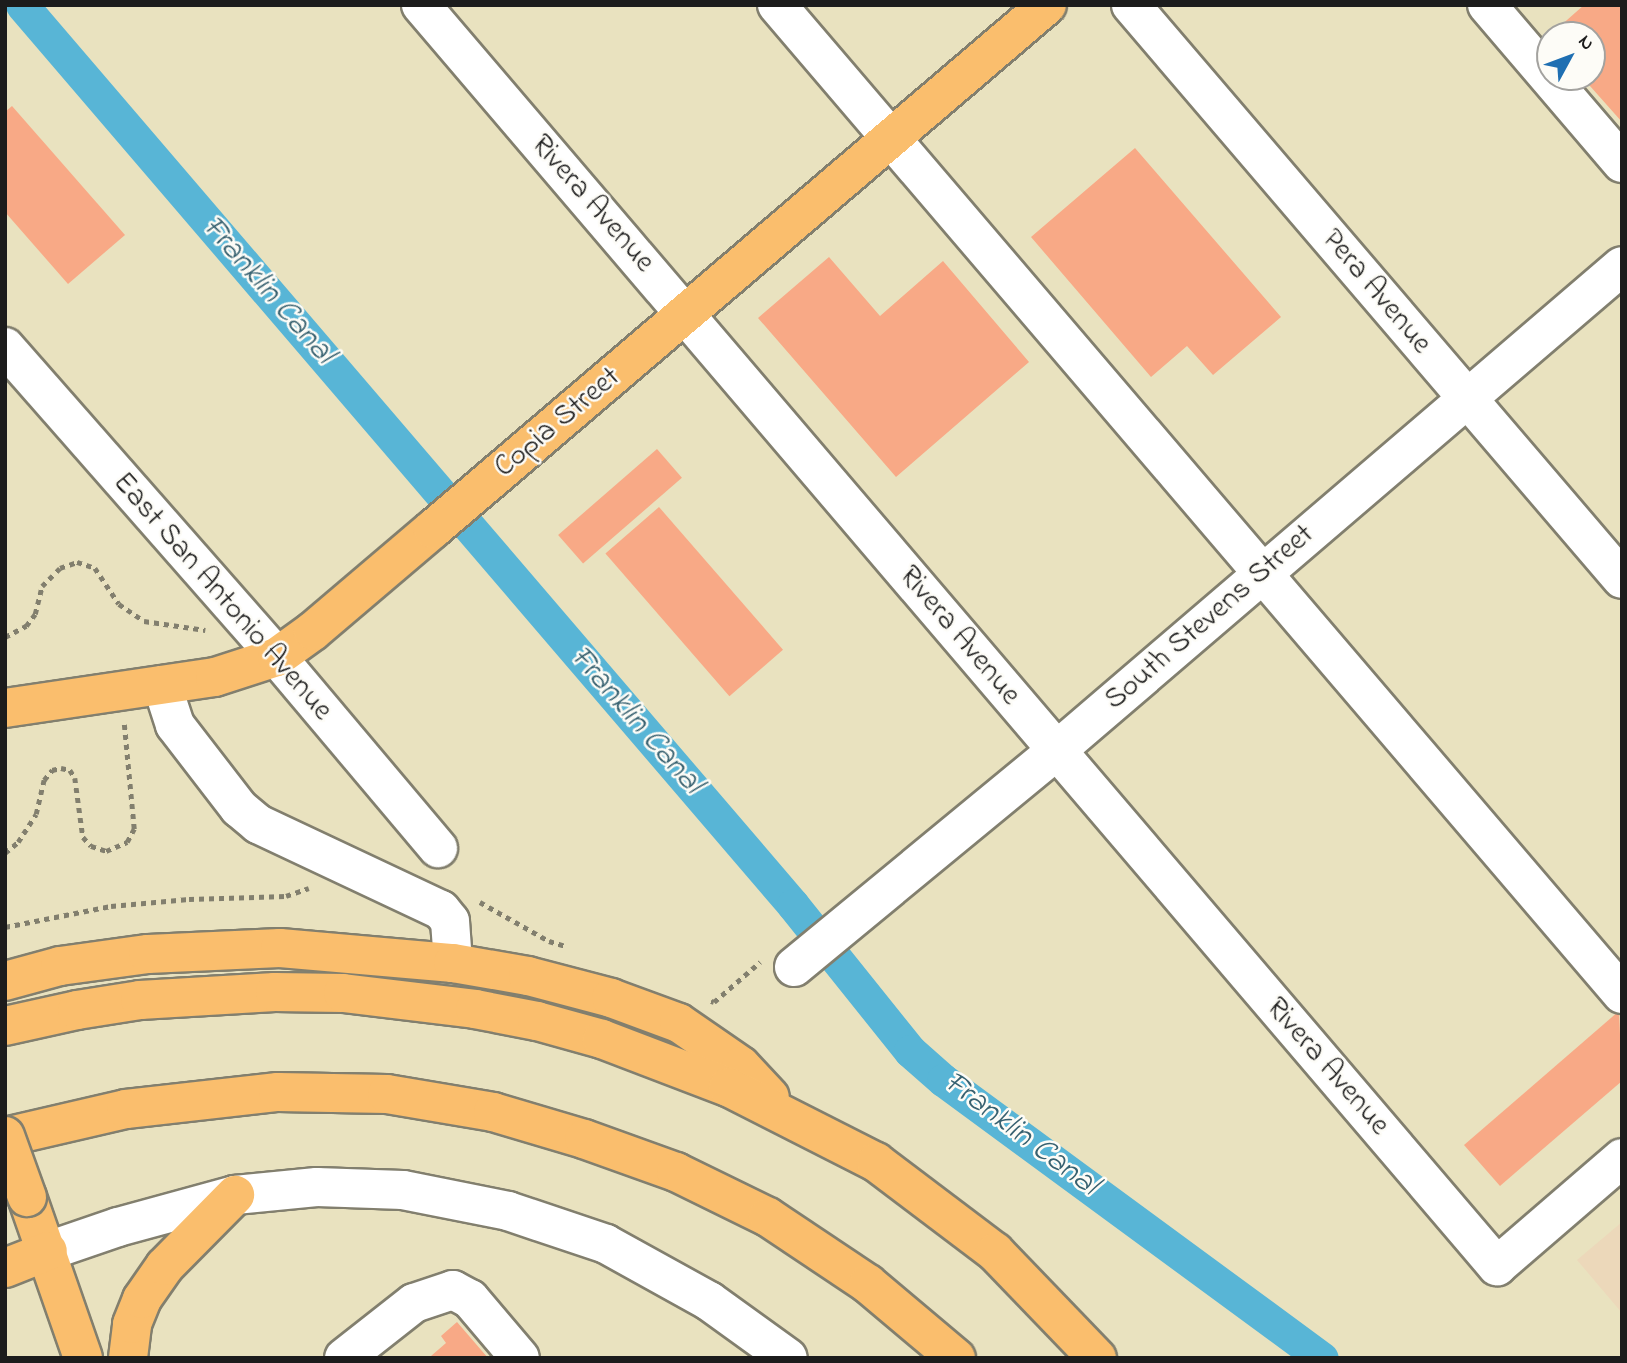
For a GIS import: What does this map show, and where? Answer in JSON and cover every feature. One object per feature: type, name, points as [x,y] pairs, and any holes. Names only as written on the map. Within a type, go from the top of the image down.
[{"type":"main road","name":"Copia Street","points":[[5,708],[215,677],[276,657],[313,631],[687,315],[1047,5]]},
{"type":"main road","points":[[5,981],[60,966],[148,954],[280,948],[453,963],[540,979],[611,998],[679,1023],[741,1066],[790,1119]]},
{"type":"main road","points":[[5,1026],[78,1010],[207,995],[343,993],[411,1000],[537,1021],[602,1040],[728,1087],[876,1162],[995,1252],[1097,1358]]},
{"type":"main road","points":[[83,1358],[48,1251],[5,1136],[126,1109],[278,1093],[387,1094],[494,1112],[584,1139],[676,1172],[768,1217],[868,1284],[956,1358]]},
{"type":"main road","points":[[128,1358],[132,1324],[142,1299],[180,1249],[235,1195]]},
{"type":"main road","points":[[5,1268],[48,1251]]},
{"type":"street","name":"Rivera Avenue","points":[[421,5],[1497,1266],[1622,1158]]},
{"type":"street","points":[[777,5],[1622,994]]},
{"type":"street","name":"Pera Avenue","points":[[1131,5],[1622,579]]},
{"type":"street","points":[[1487,5],[1622,163]]},
{"type":"street","name":"South Stevens Street","points":[[778,964],[865,906],[1056,751],[1622,266]]},
{"type":"street","name":"East San Antonio Avenue","points":[[5,347],[276,657],[438,848]]},
{"type":"street","points":[[162,685],[175,724],[239,808],[258,824],[441,911],[450,921],[453,963]]},
{"type":"street","points":[[48,1251],[118,1227],[235,1195],[317,1187],[402,1190],[508,1210],[606,1244],[709,1301],[788,1358]]},
{"type":"street","points":[[344,1358],[414,1303],[453,1290],[470,1299],[520,1358]]},
{"type":"path","points":[[5,636],[26,626],[35,614],[42,586],[60,568],[77,562],[95,568],[118,604],[144,621],[208,631],[235,612]]},
{"type":"path","points":[[5,853],[18,842],[36,814],[44,780],[52,770],[61,768],[70,770],[75,778],[83,837],[91,846],[106,851],[127,842],[134,829],[124,723]]},
{"type":"path","points":[[5,927],[111,906],[189,899],[286,896],[316,885],[340,864]]},
{"type":"path","points":[[469,896],[549,941],[572,949]]},
{"type":"path","points":[[702,997],[714,1002],[778,964]]},
{"type":"shaded area","points":[[1622,1222],[1622,1313],[1577,1260]]},
{"type":"building","points":[[1584,5],[1622,5],[1622,122],[1594,91],[1606,91],[1606,21],[1566,21]]},
{"type":"building","points":[[12,106],[125,235],[68,284],[5,212],[5,112]]},
{"type":"building","points":[[1135,148],[1281,317],[1213,375],[1187,346],[1151,377],[1031,237]]},
{"type":"building","points":[[829,257],[880,316],[943,261],[1029,362],[896,477],[758,318]]},
{"type":"building","points":[[657,449],[682,478],[583,564],[558,535]]},
{"type":"building","points":[[659,507],[783,650],[729,696],[605,554]]},
{"type":"building","points":[[1619,1011],[1622,1081],[1500,1186],[1464,1145]]},
{"type":"building","points":[[457,1322],[488,1358],[431,1356],[446,1343],[441,1336]]},
{"type":"waterway","name":"Franklin Canal","points":[[22,5],[793,905],[910,1051],[943,1080],[1322,1358]]}]
